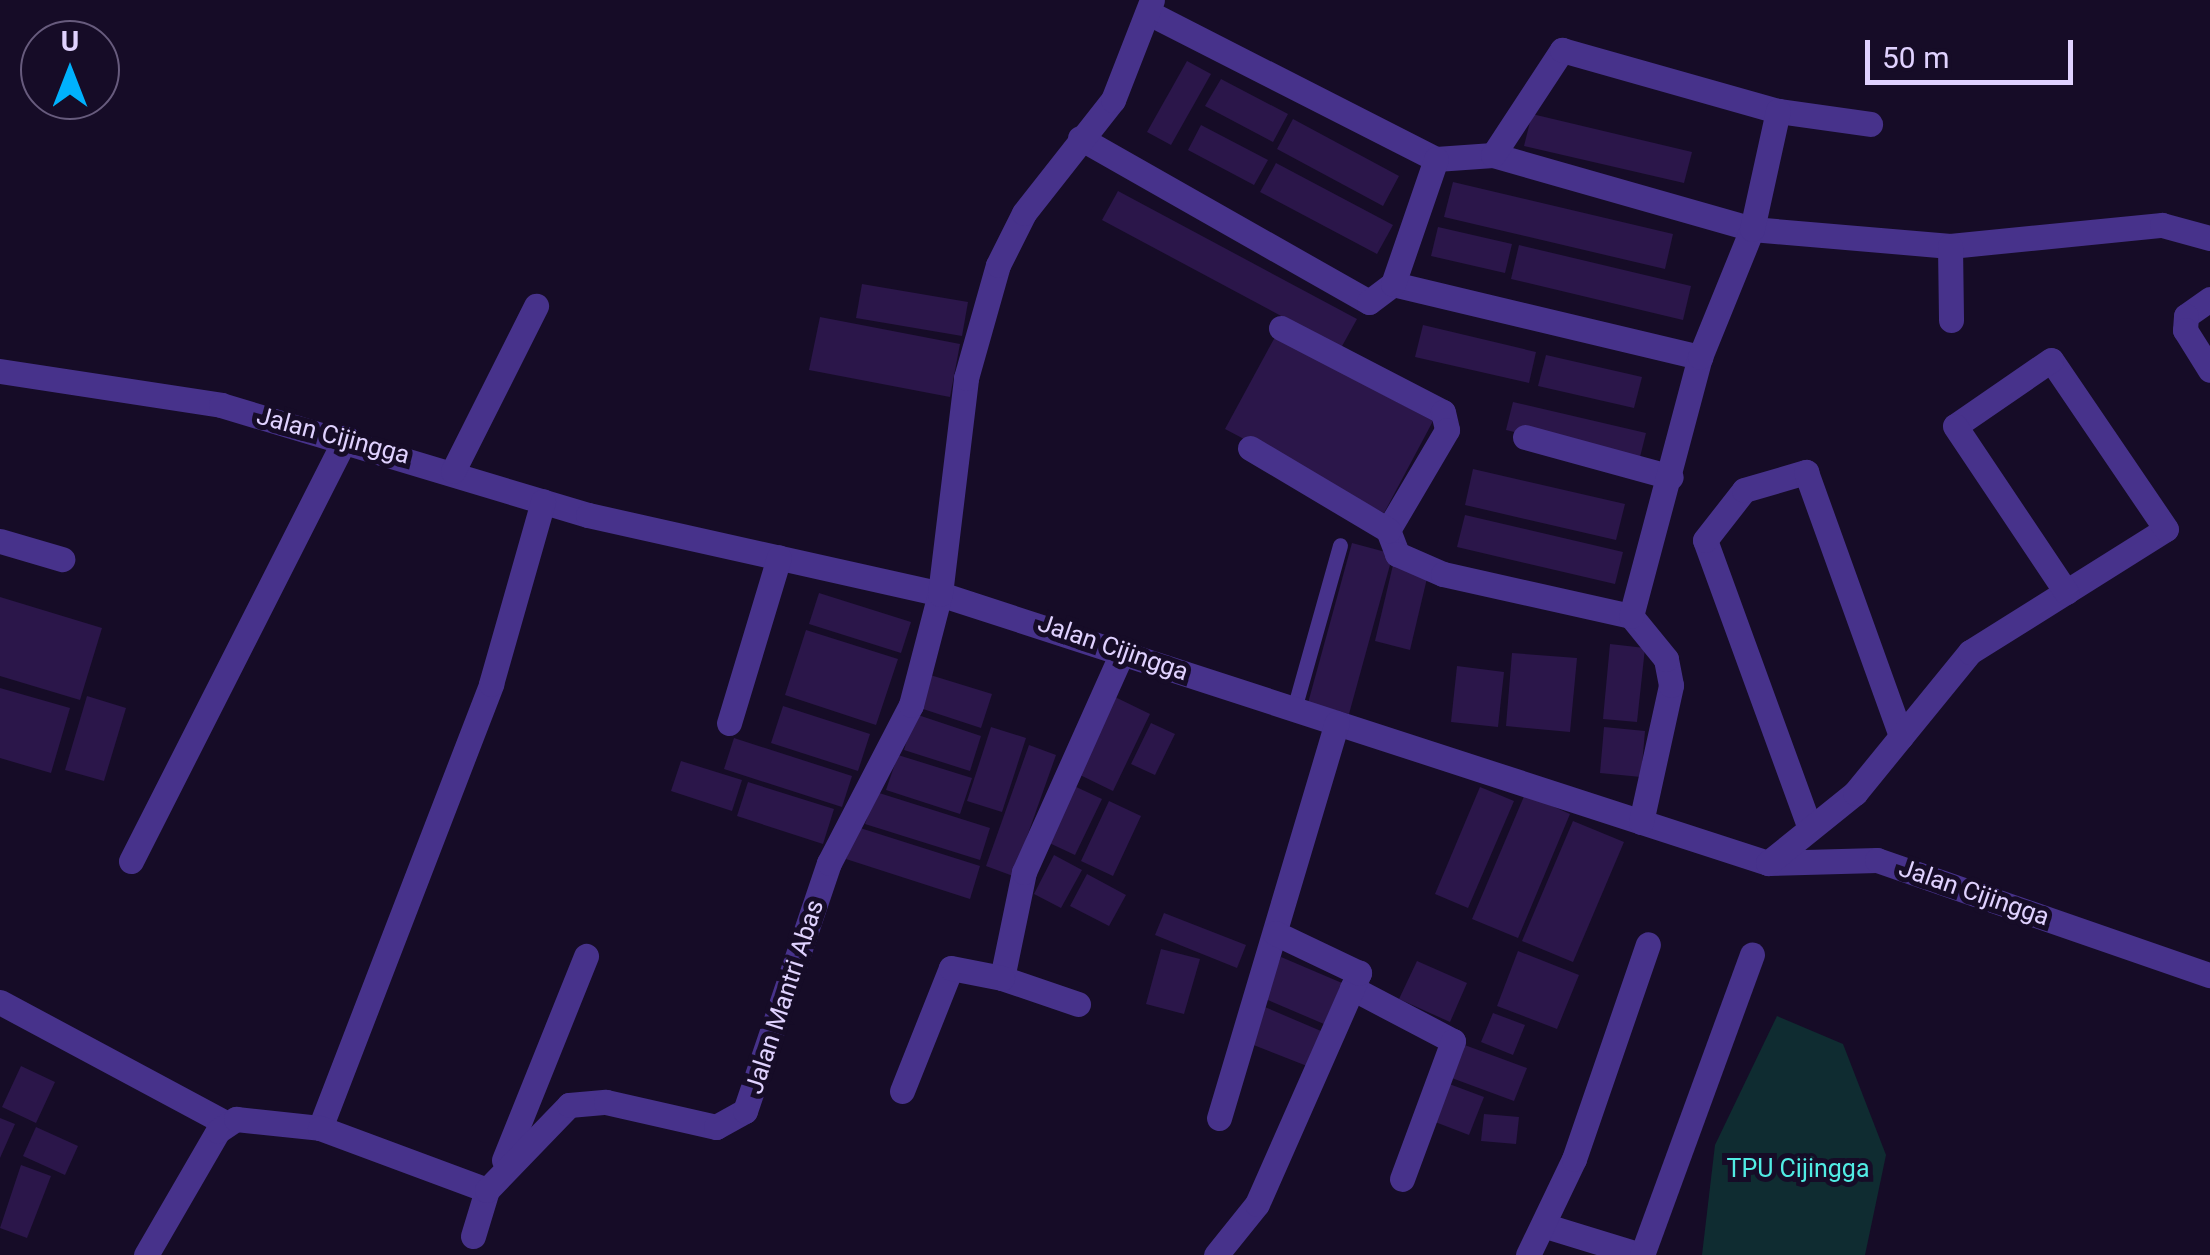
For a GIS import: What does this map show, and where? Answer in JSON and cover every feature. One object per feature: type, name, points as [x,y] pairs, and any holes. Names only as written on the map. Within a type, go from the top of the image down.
[{"type":"street","points":[[940,594],[978,323],[1008,238],[1132,67],[1150,6],[1436,159],[1493,156],[1752,228],[1950,246],[2162,225],[2210,238]]},
{"type":"street","points":[[1493,156],[1562,50],[1778,111],[1870,124]]},
{"type":"street","points":[[1631,616],[1700,357],[1752,228],[1778,111]]},
{"type":"street","points":[[1080,138],[1366,300],[1384,299],[1394,284],[1436,159]]},
{"type":"street","points":[[1950,246],[1952,320]]},
{"type":"street","points":[[1394,284],[1700,357]]},
{"type":"street","points":[[2210,299],[2186,316],[2185,330],[2210,370]]},
{"type":"street","points":[[453,471],[536,306]]},
{"type":"street","points":[[1280,328],[1443,412],[1446,430],[1388,530]]},
{"type":"street","points":[[1768,862],[1808,823],[1855,793],[1970,652],[2066,592],[2166,529],[2051,360],[1954,426],[2066,592]]},
{"type":"street","name":"Jalan Cijingga","points":[[1,374],[221,405],[346,438],[543,501],[940,594],[1768,862],[1877,860],[2210,975]]},
{"type":"street","points":[[1525,437],[1670,477]]},
{"type":"street","points":[[131,861],[346,438]]},
{"type":"street","points":[[1250,448],[1388,530],[1410,564],[1631,616],[1666,659],[1671,685],[1641,822]]},
{"type":"street","points":[[1808,823],[1705,540],[1744,490],[1806,472],[1901,736]]},
{"type":"street","points":[[320,1128],[491,684],[543,501]]},
{"type":"street","points":[[0,541],[62,558]]},
{"type":"street","points":[[729,723],[779,557]]},
{"type":"street","name":"Jalan Mantri Abas","points":[[494,1181],[578,1102],[716,1127],[745,1111],[829,862],[910,705],[940,594]]},
{"type":"street","points":[[1002,978],[1024,872],[1122,653]]},
{"type":"street","points":[[1219,1118],[1337,723]]},
{"type":"street","points":[[1216,1255],[1264,1191],[1352,988],[1357,965],[1276,933]]},
{"type":"street","points":[[1528,1255],[1546,1226],[1648,944]]},
{"type":"street","points":[[1546,1226],[1641,1255],[1752,955]]},
{"type":"street","points":[[473,1236],[586,956]]},
{"type":"street","points":[[902,1091],[951,968],[1002,978],[1078,1004]]},
{"type":"street","points":[[1352,988],[1452,1038],[1402,1179]]},
{"type":"street","points":[[0,1002],[226,1123],[320,1128],[494,1181]]},
{"type":"street","points":[[146,1255],[226,1123]]},
{"type":"lane","points":[[1294,708],[1340,545]]},
{"type":"green space","name":"TPU Cijingga","points":[[1777,1016],[1843,1044],[1886,1155],[1865,1255],[1702,1255],[1715,1145]]},
{"type":"building","points":[[1187,61],[1211,74],[1171,145],[1147,132]]},
{"type":"building","points":[[1221,79],[1288,114],[1273,142],[1205,106]]},
{"type":"building","points":[[1532,114],[1692,152],[1684,183],[1524,146]]},
{"type":"building","points":[[1293,119],[1399,176],[1383,206],[1277,149]]},
{"type":"building","points":[[1201,125],[1268,160],[1254,185],[1188,150]]},
{"type":"building","points":[[1276,163],[1393,225],[1377,254],[1260,192]]},
{"type":"building","points":[[1453,182],[1673,234],[1665,269],[1444,217]]},
{"type":"building","points":[[1118,191],[1357,319],[1341,348],[1102,220]]},
{"type":"building","points":[[1438,227],[1512,244],[1505,273],[1431,256]]},
{"type":"building","points":[[1519,245],[1691,286],[1683,320],[1511,279]]},
{"type":"building","points":[[862,284],[968,302],[962,336],[856,318]]},
{"type":"building","points":[[820,317],[960,344],[950,397],[809,370]]},
{"type":"building","points":[[1423,325],[1536,352],[1529,383],[1415,357]]},
{"type":"building","points":[[1275,337],[1433,421],[1384,513],[1225,429]]},
{"type":"building","points":[[1546,355],[1642,377],[1634,408],[1538,386]]},
{"type":"building","points":[[1513,402],[1646,433],[1639,461],[1506,430]]},
{"type":"building","points":[[1473,469],[1625,504],[1616,540],[1465,505]]},
{"type":"building","points":[[1465,515],[1623,552],[1615,584],[1457,547]]},
{"type":"building","points":[[1352,543],[1393,554],[1349,714],[1308,703]]},
{"type":"building","points":[[1393,565],[1428,574],[1410,650],[1375,641]]},
{"type":"building","points":[[819,593],[911,622],[901,653],[809,624]]},
{"type":"building","points":[[0,597],[102,628],[80,700],[0,676]]},
{"type":"building","points":[[806,630],[898,659],[876,725],[785,695]]},
{"type":"building","points":[[1610,644],[1645,648],[1637,722],[1603,719]]},
{"type":"building","points":[[1512,653],[1577,658],[1570,732],[1506,726]]},
{"type":"building","points":[[1457,666],[1504,672],[1498,727],[1451,722]]},
{"type":"building","points":[[927,674],[992,694],[981,728],[917,707]]},
{"type":"building","points":[[0,688],[70,708],[51,773],[0,758]]},
{"type":"building","points":[[87,696],[126,708],[104,781],[65,770]]},
{"type":"building","points":[[1115,697],[1150,714],[1113,791],[1078,774]]},
{"type":"building","points":[[783,706],[870,734],[858,771],[771,743]]},
{"type":"building","points":[[915,714],[981,736],[970,771],[904,750]]},
{"type":"building","points":[[1151,723],[1175,734],[1155,775],[1131,764]]},
{"type":"building","points":[[991,727],[1026,738],[1002,812],[967,801]]},
{"type":"building","points":[[1604,727],[1645,731],[1641,777],[1600,773]]},
{"type":"building","points":[[734,738],[852,776],[842,807],[724,769]]},
{"type":"building","points":[[1029,745],[1056,755],[1013,876],[986,866]]},
{"type":"building","points":[[898,755],[972,778],[960,814],[886,790]]},
{"type":"building","points":[[681,761],[742,780],[732,811],[671,791]]},
{"type":"building","points":[[748,782],[834,809],[823,844],[737,816]]},
{"type":"building","points":[[1072,785],[1102,799],[1075,855],[1045,841]]},
{"type":"building","points":[[1480,787],[1514,801],[1468,908],[1435,894]]},
{"type":"building","points":[[876,792],[990,828],[980,860],[865,824]]},
{"type":"building","points":[[1525,794],[1570,814],[1518,938],[1472,919]]},
{"type":"building","points":[[1109,801],[1141,816],[1113,876],[1081,861]]},
{"type":"building","points":[[1573,821],[1624,842],[1573,962],[1522,941]]},
{"type":"building","points":[[857,827],[980,866],[970,899],[846,859]]},
{"type":"building","points":[[1054,855],[1082,870],[1061,908],[1034,894]]},
{"type":"building","points":[[1087,874],[1126,895],[1109,926],[1070,906]]},
{"type":"building","points":[[1164,913],[1246,945],[1237,968],[1155,935]]},
{"type":"building","points":[[1161,949],[1200,959],[1184,1014],[1146,1004]]},
{"type":"building","points":[[1518,951],[1579,975],[1557,1029],[1497,1006]]},
{"type":"building","points":[[1281,957],[1342,983],[1324,1024],[1263,998]]},
{"type":"building","points":[[1417,961],[1467,983],[1450,1022],[1399,999]]},
{"type":"building","points":[[1260,1005],[1321,1031],[1307,1066],[1246,1042]]},
{"type":"building","points":[[1493,1013],[1525,1025],[1513,1055],[1481,1042]]},
{"type":"building","points":[[1462,1044],[1527,1068],[1514,1101],[1449,1077]]},
{"type":"building","points":[[21,1066],[55,1082],[36,1123],[2,1107]]},
{"type":"building","points":[[1444,1082],[1484,1097],[1469,1135],[1430,1120]]},
{"type":"building","points":[[1484,1114],[1519,1117],[1516,1144],[1481,1141]]},
{"type":"building","points":[[0,1118],[15,1124],[0,1158]]},
{"type":"building","points":[[36,1127],[78,1146],[65,1175],[23,1156]]},
{"type":"building","points":[[21,1165],[51,1176],[27,1238],[0,1228]]}]
